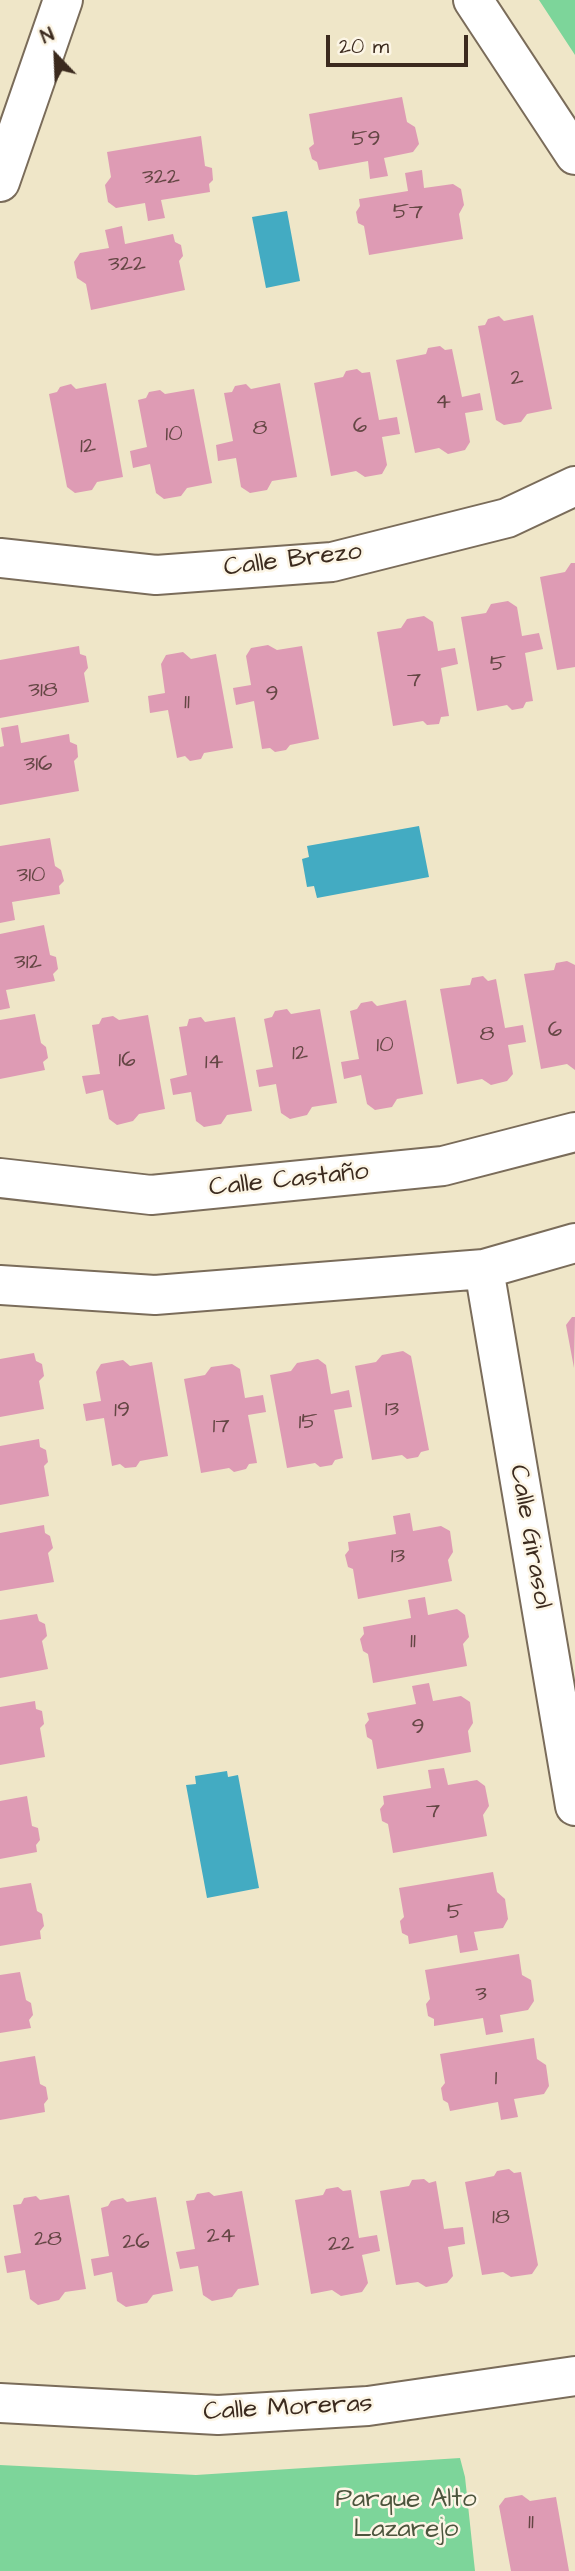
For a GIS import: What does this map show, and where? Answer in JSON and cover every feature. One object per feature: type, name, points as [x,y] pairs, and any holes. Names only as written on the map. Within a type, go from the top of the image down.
[{"type":"street","points":[[0,183],[64,0]]},
{"type":"street","points":[[473,0],[575,155]]},
{"type":"street","name":"Calle Brezo","points":[[0,558],[156,575],[332,562],[507,519],[575,485]]},
{"type":"street","name":"Calle Castaño","points":[[0,1178],[151,1195],[443,1166],[575,1132]]},
{"type":"street","points":[[0,1285],[155,1294],[484,1269],[575,1243]]},
{"type":"street","name":"Calle Girasol","points":[[484,1269],[575,1805]]},
{"type":"street","name":"Calle Moreras","points":[[0,2403],[218,2415],[368,2406],[575,2376]]},
{"type":"green space","points":[[539,0],[575,0],[575,55]]},
{"type":"green space","name":"Parque Alto Lazarejo","points":[[460,2458],[465,2477],[475,2571],[0,2571],[0,2465],[196,2475]]},
{"type":"water","points":[[287,211],[300,281],[266,288],[252,217]]},
{"type":"water","points":[[419,826],[429,877],[317,898],[314,886],[307,887],[302,859],[309,857],[307,846]]},
{"type":"water","points":[[227,1771],[228,1777],[238,1775],[259,1888],[207,1898],[186,1785],[196,1784],[195,1776]]},
{"type":"building","points":[[402,97],[407,122],[415,127],[419,144],[413,152],[384,158],[388,176],[370,179],[368,161],[319,170],[309,148],[314,144],[309,114]]},
{"type":"building","points":[[201,136],[205,166],[212,168],[210,192],[161,200],[165,218],[148,221],[145,203],[116,208],[108,202],[105,185],[111,177],[107,152]]},
{"type":"building","points":[[422,170],[424,188],[453,184],[461,189],[464,205],[459,214],[463,239],[369,255],[364,226],[358,223],[356,212],[360,206],[359,199],[408,191],[405,173]]},
{"type":"building","points":[[122,226],[125,244],[173,234],[175,242],[181,245],[183,256],[179,261],[185,290],[91,310],[86,284],[77,278],[74,262],[80,253],[109,248],[105,230]]},
{"type":"building","points":[[533,315],[552,409],[527,414],[521,422],[504,425],[496,420],[478,326],[485,325],[488,319],[499,316],[504,321]]},
{"type":"building","points":[[440,346],[445,350],[452,349],[462,397],[480,393],[483,410],[465,413],[470,442],[465,450],[448,454],[439,448],[415,453],[396,360],[426,354],[428,348]]},
{"type":"building","points":[[357,369],[362,373],[370,372],[379,420],[397,417],[400,434],[382,437],[387,465],[382,474],[365,477],[356,471],[331,476],[314,383],[343,377],[346,371]]},
{"type":"building","points":[[106,383],[123,477],[97,482],[92,490],[75,493],[67,487],[49,394],[71,384],[76,389]]},
{"type":"building","points":[[280,383],[297,477],[272,481],[267,490],[250,493],[241,487],[236,458],[218,461],[216,445],[233,441],[224,393],[232,392],[235,386],[246,384],[251,389]]},
{"type":"building","points":[[194,389],[212,483],[187,488],[181,496],[164,499],[156,493],[150,464],[133,468],[130,451],[147,447],[138,400],[146,398],[149,392],[160,390],[165,394]]},
{"type":"building","points":[[571,563],[575,563],[575,667],[557,670],[540,577],[565,572]]},
{"type":"building","points":[[508,601],[517,607],[522,636],[539,633],[543,649],[525,653],[533,701],[526,702],[523,708],[512,710],[507,705],[477,711],[461,617],[486,613],[491,604]]},
{"type":"building","points":[[424,616],[433,622],[438,651],[455,648],[458,664],[441,668],[449,716],[441,717],[439,724],[427,725],[423,721],[393,726],[377,632],[401,628],[407,619]]},
{"type":"building","points":[[268,645],[277,650],[302,646],[319,739],[290,745],[286,750],[275,752],[270,748],[262,749],[254,701],[236,705],[233,688],[251,685],[246,656],[251,648]]},
{"type":"building","points":[[79,646],[80,654],[86,656],[88,668],[84,673],[89,702],[0,718],[0,660]]},
{"type":"building","points":[[183,652],[191,659],[216,654],[233,748],[204,753],[201,759],[190,761],[185,756],[177,758],[168,710],[150,713],[148,696],[165,693],[161,664],[166,655]]},
{"type":"building","points":[[18,725],[21,743],[69,734],[70,742],[77,745],[78,757],[74,761],[79,791],[0,805],[0,747],[4,746],[1,728]]},
{"type":"building","points":[[50,838],[55,866],[61,870],[64,881],[59,886],[60,894],[12,902],[15,920],[0,923],[0,846]]},
{"type":"building","points":[[44,925],[50,955],[56,957],[58,969],[53,974],[55,981],[6,990],[10,1008],[0,1010],[0,934]]},
{"type":"building","points":[[567,961],[575,965],[575,1070],[567,1064],[541,1069],[524,974],[554,970],[556,963]]},
{"type":"building","points":[[483,976],[488,981],[496,979],[505,1028],[523,1025],[526,1042],[508,1045],[513,1074],[507,1081],[491,1085],[482,1079],[457,1084],[440,989],[470,985],[472,978]]},
{"type":"building","points":[[406,1000],[423,1094],[397,1099],[392,1107],[375,1110],[367,1104],[361,1075],[344,1079],[341,1062],[359,1059],[350,1011],[357,1009],[361,1003],[372,1001],[377,1006]]},
{"type":"building","points":[[287,1009],[291,1014],[320,1009],[337,1103],[312,1107],[307,1115],[290,1119],[281,1113],[276,1084],[259,1087],[256,1070],[273,1067],[264,1019],[272,1017],[275,1011]]},
{"type":"building","points":[[35,1014],[41,1043],[46,1047],[48,1058],[43,1062],[45,1070],[0,1079],[0,1020]]},
{"type":"building","points":[[148,1015],[165,1109],[139,1114],[133,1121],[117,1125],[109,1119],[103,1090],[86,1094],[82,1076],[100,1074],[92,1025],[99,1024],[102,1018],[113,1016],[119,1020]]},
{"type":"building","points":[[201,1017],[205,1022],[235,1017],[252,1111],[227,1115],[221,1124],[204,1127],[196,1121],[191,1092],[173,1095],[170,1079],[187,1075],[179,1027],[187,1026],[189,1019]]},
{"type":"building","points":[[575,1317],[574,1368],[566,1325]]},
{"type":"building","points":[[403,1351],[411,1356],[429,1450],[421,1452],[418,1457],[407,1459],[402,1455],[372,1460],[355,1366],[376,1362],[382,1355]]},
{"type":"building","points":[[34,1353],[36,1361],[42,1364],[44,1376],[39,1381],[44,1409],[0,1417],[0,1359]]},
{"type":"building","points":[[318,1359],[326,1365],[331,1394],[349,1390],[352,1407],[334,1410],[343,1458],[335,1460],[332,1465],[320,1467],[315,1463],[287,1468],[270,1375],[291,1371],[297,1363]]},
{"type":"building","points":[[123,1360],[130,1366],[152,1362],[168,1456],[140,1461],[136,1467],[125,1468],[120,1464],[112,1466],[104,1418],[86,1421],[83,1404],[101,1401],[96,1372],[101,1364]]},
{"type":"building","points":[[232,1364],[240,1369],[245,1398],[263,1395],[266,1412],[248,1415],[257,1463],[234,1472],[229,1468],[201,1473],[184,1379],[205,1375],[211,1367]]},
{"type":"building","points":[[39,1439],[40,1447],[46,1450],[48,1462],[44,1466],[49,1496],[0,1505],[0,1446]]},
{"type":"building","points":[[410,1513],[413,1531],[441,1526],[450,1531],[453,1552],[448,1560],[452,1581],[358,1599],[353,1569],[348,1567],[345,1555],[349,1550],[348,1542],[396,1534],[393,1516]]},
{"type":"building","points":[[44,1525],[53,1548],[48,1553],[54,1582],[0,1591],[0,1533]]},
{"type":"building","points":[[425,1597],[428,1615],[457,1609],[465,1615],[469,1637],[463,1644],[467,1666],[373,1683],[368,1654],[363,1651],[360,1639],[364,1634],[363,1627],[411,1618],[408,1600]]},
{"type":"building","points":[[37,1614],[39,1621],[45,1624],[47,1636],[42,1641],[48,1669],[0,1678],[0,1620]]},
{"type":"building","points":[[429,1683],[433,1701],[461,1696],[470,1702],[473,1723],[468,1731],[471,1752],[377,1769],[372,1740],[367,1737],[367,1713],[416,1704],[412,1686]]},
{"type":"building","points":[[35,1701],[36,1709],[42,1711],[44,1724],[40,1728],[45,1757],[0,1765],[0,1707]]},
{"type":"building","points":[[444,1768],[448,1785],[477,1780],[485,1786],[489,1806],[483,1815],[487,1836],[393,1853],[388,1824],[382,1821],[380,1809],[384,1804],[383,1796],[431,1788],[428,1770]]},
{"type":"building","points":[[27,1796],[32,1826],[38,1828],[40,1840],[36,1845],[37,1852],[0,1859],[0,1801]]},
{"type":"building","points":[[493,1872],[497,1892],[505,1899],[508,1919],[503,1928],[474,1932],[478,1950],[460,1953],[457,1935],[409,1944],[408,1936],[402,1933],[400,1921],[404,1917],[399,1888]]},
{"type":"building","points":[[31,1883],[37,1911],[42,1914],[44,1926],[40,1931],[41,1939],[0,1946],[0,1888]]},
{"type":"building","points":[[519,1954],[522,1975],[531,1980],[534,2001],[528,2010],[500,2015],[503,2032],[486,2035],[483,2018],[434,2026],[434,2019],[428,2016],[426,2004],[430,1999],[425,1970]]},
{"type":"building","points":[[20,1972],[26,2000],[31,2003],[31,2028],[0,2033],[0,1975]]},
{"type":"building","points":[[534,2038],[537,2059],[546,2065],[549,2086],[544,2094],[514,2099],[518,2117],[501,2120],[498,2102],[450,2111],[448,2103],[443,2100],[441,2088],[445,2083],[440,2054]]},
{"type":"building","points":[[35,2056],[40,2084],[46,2087],[48,2099],[44,2104],[45,2112],[0,2120],[0,2062]]},
{"type":"building","points":[[509,2169],[514,2173],[521,2172],[538,2265],[532,2274],[511,2277],[503,2272],[482,2275],[465,2182],[494,2176],[497,2171]]},
{"type":"building","points":[[424,2179],[429,2183],[436,2181],[444,2229],[463,2227],[465,2244],[448,2247],[453,2276],[447,2283],[426,2287],[418,2282],[396,2285],[380,2191],[409,2186],[412,2180]]},
{"type":"building","points":[[338,2187],[343,2191],[351,2190],[359,2238],[377,2235],[380,2251],[362,2255],[368,2283],[362,2292],[341,2296],[332,2290],[311,2294],[295,2200],[323,2195],[326,2189]]},
{"type":"building","points":[[242,2191],[259,2285],[238,2289],[232,2297],[212,2301],[203,2295],[198,2266],[180,2269],[176,2252],[195,2249],[186,2201],[194,2200],[197,2194],[209,2192],[214,2196]]},
{"type":"building","points":[[69,2195],[86,2289],[65,2292],[59,2300],[38,2305],[30,2299],[25,2270],[7,2273],[4,2256],[21,2253],[13,2205],[21,2204],[24,2198],[36,2196],[40,2200]]},
{"type":"building","points":[[156,2197],[173,2291],[153,2295],[147,2303],[126,2307],[117,2301],[112,2272],[94,2276],[91,2259],[109,2256],[101,2208],[108,2206],[111,2201],[123,2198],[127,2202]]},
{"type":"building","points":[[522,2495],[530,2501],[556,2497],[569,2571],[511,2571],[499,2506],[505,2498]]}]
